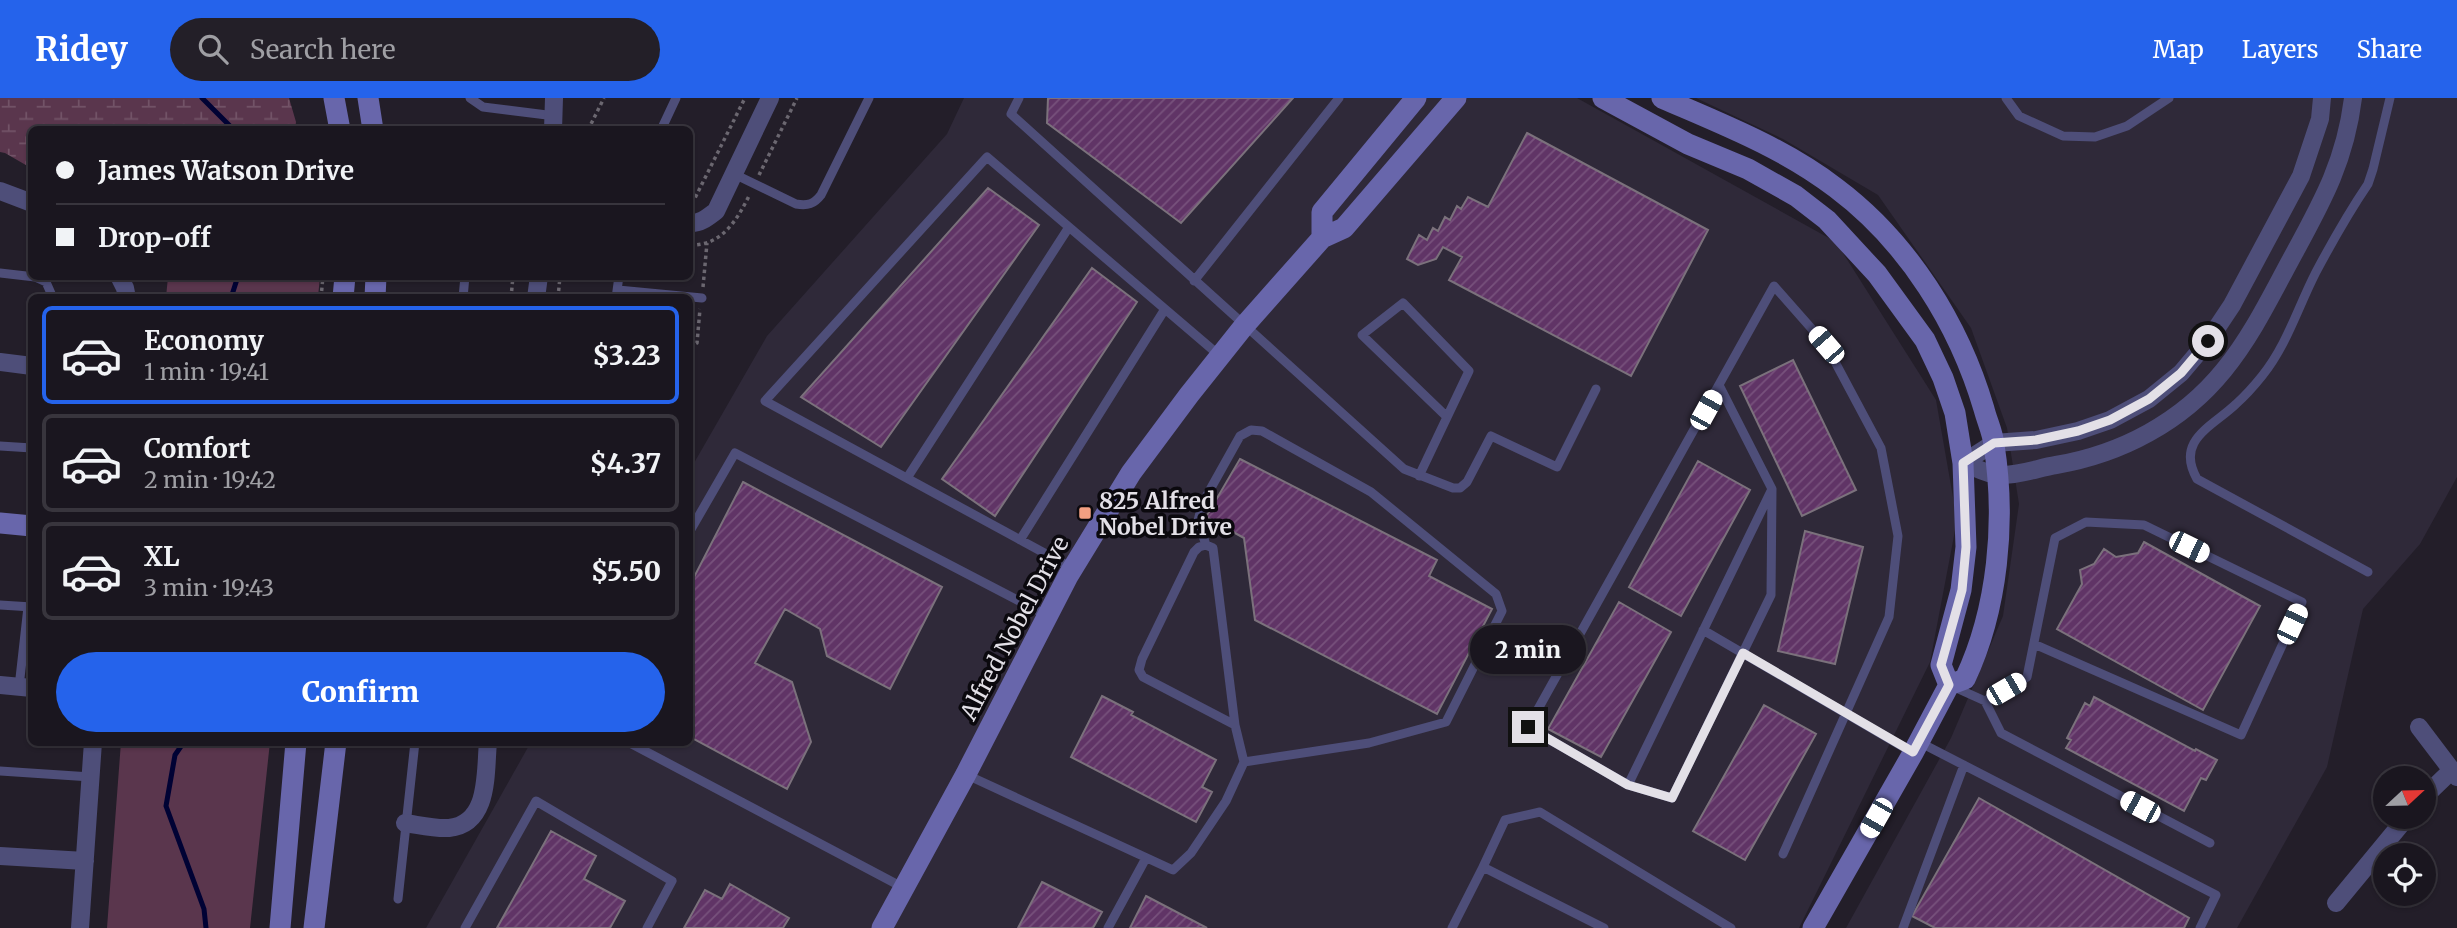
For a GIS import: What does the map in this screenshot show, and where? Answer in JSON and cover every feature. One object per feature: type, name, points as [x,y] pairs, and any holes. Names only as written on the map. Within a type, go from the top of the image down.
[{"type":"street","points":[[334,98],[339,126]]},
{"type":"street","points":[[368,98],[372,126]]},
{"type":"street","points":[[693,223],[716,211],[770,98]]},
{"type":"street","points":[[1322,238],[1322,212],[1416,98]]},
{"type":"street","name":"Alfred Nobel Drive","points":[[883,928],[1073,569],[1131,473],[1244,326],[1322,238],[1344,228],[1455,98]]},
{"type":"street","points":[[1602,98],[1688,144],[1748,169],[1796,195],[1827,220],[1877,274],[1925,340],[1943,378],[1955,414],[1963,463],[1966,547],[1962,590],[1941,665],[1949,685]]},
{"type":"street","points":[[1662,98],[1756,140],[1795,161],[1836,187],[1877,224],[1917,273],[1945,316],[1973,376],[1994,443],[1997,546],[1992,594],[1973,663],[1965,679],[1949,685],[1813,928]]},
{"type":"street","points":[[1963,463],[1994,443],[2036,440],[2078,431],[2110,420],[2149,399],[2181,373],[2208,341],[2232,305],[2301,176],[2320,119],[2322,98]]},
{"type":"street","points":[[1963,463],[1997,475],[2080,461],[2111,452],[2166,422],[2207,390],[2226,368],[2253,327],[2332,183],[2346,138],[2353,98]]},
{"type":"street","points":[[0,191],[28,202]]},
{"type":"street","points":[[0,362],[28,366]]},
{"type":"street","points":[[0,523],[28,526]]},
{"type":"street","points":[[0,685],[25,687]]},
{"type":"street","points":[[2419,727],[2454,774],[2436,788]]},
{"type":"street","points":[[80,928],[93,746]]},
{"type":"street","points":[[280,928],[296,746]]},
{"type":"street","points":[[314,928],[337,746]]},
{"type":"street","points":[[405,823],[446,828],[467,822],[479,810],[487,746]]},
{"type":"street","points":[[2336,902],[2396,830]]},
{"type":"street","points":[[0,856],[85,861]]},
{"type":"lane","points":[[470,98],[483,107],[554,114]]},
{"type":"lane","points":[[663,126],[676,98]]},
{"type":"lane","points":[[732,173],[796,204],[815,202],[869,98]]},
{"type":"lane","points":[[1019,98],[1011,114],[1404,469],[1453,488],[1460,488],[1467,482],[1491,436],[1556,467],[1596,389]]},
{"type":"lane","points":[[1194,281],[1339,98]]},
{"type":"lane","points":[[2006,98],[2019,116],[2063,136],[2095,137],[2127,126],[2169,98]]},
{"type":"lane","points":[[2368,572],[2197,479],[2190,467],[2189,452],[2194,441],[2236,404],[2261,377],[2283,344],[2316,273],[2368,184],[2390,98]]},
{"type":"lane","points":[[1073,569],[765,401],[988,157],[1220,356]]},
{"type":"lane","points":[[907,478],[1069,227]]},
{"type":"lane","points":[[0,273],[28,277]]},
{"type":"lane","points":[[40,280],[46,282],[51,294]]},
{"type":"lane","points":[[1719,385],[1772,489],[1771,595],[1672,798],[1628,785],[1528,727],[1774,286],[1826,345],[1881,448],[1898,536],[1889,617],[1783,855]]},
{"type":"lane","points":[[693,298],[702,298]]},
{"type":"lane","points":[[1419,476],[1469,371],[1403,303],[1362,335],[1447,416]]},
{"type":"lane","points":[[1020,540],[1165,309]]},
{"type":"lane","points":[[1206,545],[1198,521],[1202,504],[1240,436],[1251,430],[1262,431],[1371,492],[1496,594],[1502,611],[1446,722],[1369,743],[1244,762]]},
{"type":"lane","points":[[0,446],[28,447]]},
{"type":"lane","points":[[693,526],[735,453],[1048,616]]},
{"type":"lane","points":[[1628,785],[1772,489]]},
{"type":"lane","points":[[1985,701],[2027,677],[2055,538],[2086,522],[2144,525],[2302,602],[2241,735],[2034,644]]},
{"type":"lane","points":[[966,774],[1173,870],[1191,853],[1226,801],[1244,762],[1236,725],[1213,548],[1206,545],[1194,552],[1139,670],[1143,677],[1236,725]]},
{"type":"lane","points":[[0,605],[28,607]]},
{"type":"lane","points":[[1703,630],[1847,714],[1916,747],[1964,765],[2216,895],[2200,928]]},
{"type":"lane","points":[[25,687],[28,639]]},
{"type":"lane","points":[[1949,685],[1985,701],[2001,733],[2210,844]]},
{"type":"lane","points":[[398,899],[415,746]]},
{"type":"lane","points":[[636,746],[904,888]]},
{"type":"lane","points":[[1903,928],[1964,765]]},
{"type":"lane","points":[[0,771],[91,777]]},
{"type":"lane","points":[[465,928],[536,801],[672,881],[647,928]]},
{"type":"lane","points":[[1452,928],[1505,820],[1541,812],[1731,928]]},
{"type":"lane","points":[[1108,928],[1146,858]]},
{"type":"lane","points":[[1483,867],[1604,928]]},
{"type":"path","points":[[590,126],[604,98]]},
{"type":"path","points":[[693,200],[745,98]]},
{"type":"shaded area","points":[[964,98],[1577,98],[1836,242],[1936,400],[1957,520],[1930,662],[1799,928],[426,928],[529,746],[693,746],[693,465],[767,336],[947,134]]},
{"type":"shaded area","points":[[1696,98],[2457,98],[2457,477],[2420,544],[2363,609],[2327,767],[2237,928],[1846,928],[1951,738],[2003,616],[2019,504],[2007,428],[1971,328],[1878,195],[1783,139]]},
{"type":"green space","points":[[0,98],[289,98],[296,122],[295,126],[28,126],[28,166],[0,152]]},
{"type":"green space","points":[[168,280],[320,280],[318,294],[166,294]]},
{"type":"green space","points":[[121,746],[270,746],[250,928],[107,928]]},
{"type":"building","points":[[1048,98],[1293,98],[1181,223],[1047,123]]},
{"type":"building","points":[[1527,133],[1708,230],[1631,376],[1449,280],[1462,257],[1443,247],[1436,259],[1418,265],[1407,259],[1419,235],[1427,240],[1433,228],[1438,231],[1445,217],[1450,220],[1457,206],[1461,209],[1468,197],[1488,207]]},
{"type":"building","points":[[988,188],[1039,225],[881,447],[801,397]]},
{"type":"building","points":[[1092,268],[1137,302],[995,516],[942,479]]},
{"type":"building","points":[[1793,360],[1856,490],[1802,516],[1740,386]]},
{"type":"building","points":[[1240,459],[1437,560],[1429,576],[1492,609],[1437,714],[1255,620],[1244,538],[1206,517]]},
{"type":"building","points":[[1698,461],[1750,490],[1681,616],[1629,587]]},
{"type":"building","points":[[743,482],[942,587],[890,689],[827,656],[820,629],[785,609],[755,663],[792,682],[811,742],[787,789],[693,739],[693,579]]},
{"type":"building","points":[[1805,531],[1863,547],[1835,664],[1778,651]]},
{"type":"building","points":[[2144,542],[2260,606],[2203,710],[2057,629],[2082,584],[2080,570],[2094,564],[2104,549],[2116,557],[2138,553]]},
{"type":"building","points":[[1619,602],[1671,632],[1601,757],[1548,729]]},
{"type":"building","points":[[1102,696],[1133,712],[1131,715],[1216,760],[1202,787],[1212,792],[1196,822],[1071,757]]},
{"type":"building","points":[[2094,697],[2217,760],[2206,780],[2201,778],[2184,811],[2066,748],[2071,740],[2067,738],[2085,703],[2090,706]]},
{"type":"building","points":[[1764,705],[1816,734],[1745,860],[1693,831]]},
{"type":"building","points":[[1979,798],[2189,918],[2184,928],[1935,928],[1912,916]]},
{"type":"building","points":[[551,831],[596,856],[584,879],[625,901],[610,928],[497,928]]},
{"type":"building","points":[[1042,882],[1102,912],[1093,928],[1018,928]]},
{"type":"building","points":[[730,884],[789,918],[783,928],[684,928],[705,890],[722,899]]},
{"type":"building","points":[[1146,896],[1207,928],[1130,928]]},
{"type":"waterway","points":[[202,98],[230,126]]},
{"type":"waterway","points":[[232,294],[237,280]]},
{"type":"waterway","points":[[181,746],[175,755],[166,806],[204,909],[206,928]]},
{"type":"place","name":"825 Alfred Nobel Drive","points":[[1085,513]]},
{"type":"route","points":[[1528,727],[1628,785],[1672,798],[1743,653],[1913,752],[1949,685],[1941,665],[1962,590],[1966,547],[1963,463],[1994,443],[2036,440],[2078,431],[2110,420],[2149,399],[2181,373],[2208,341]]}]
